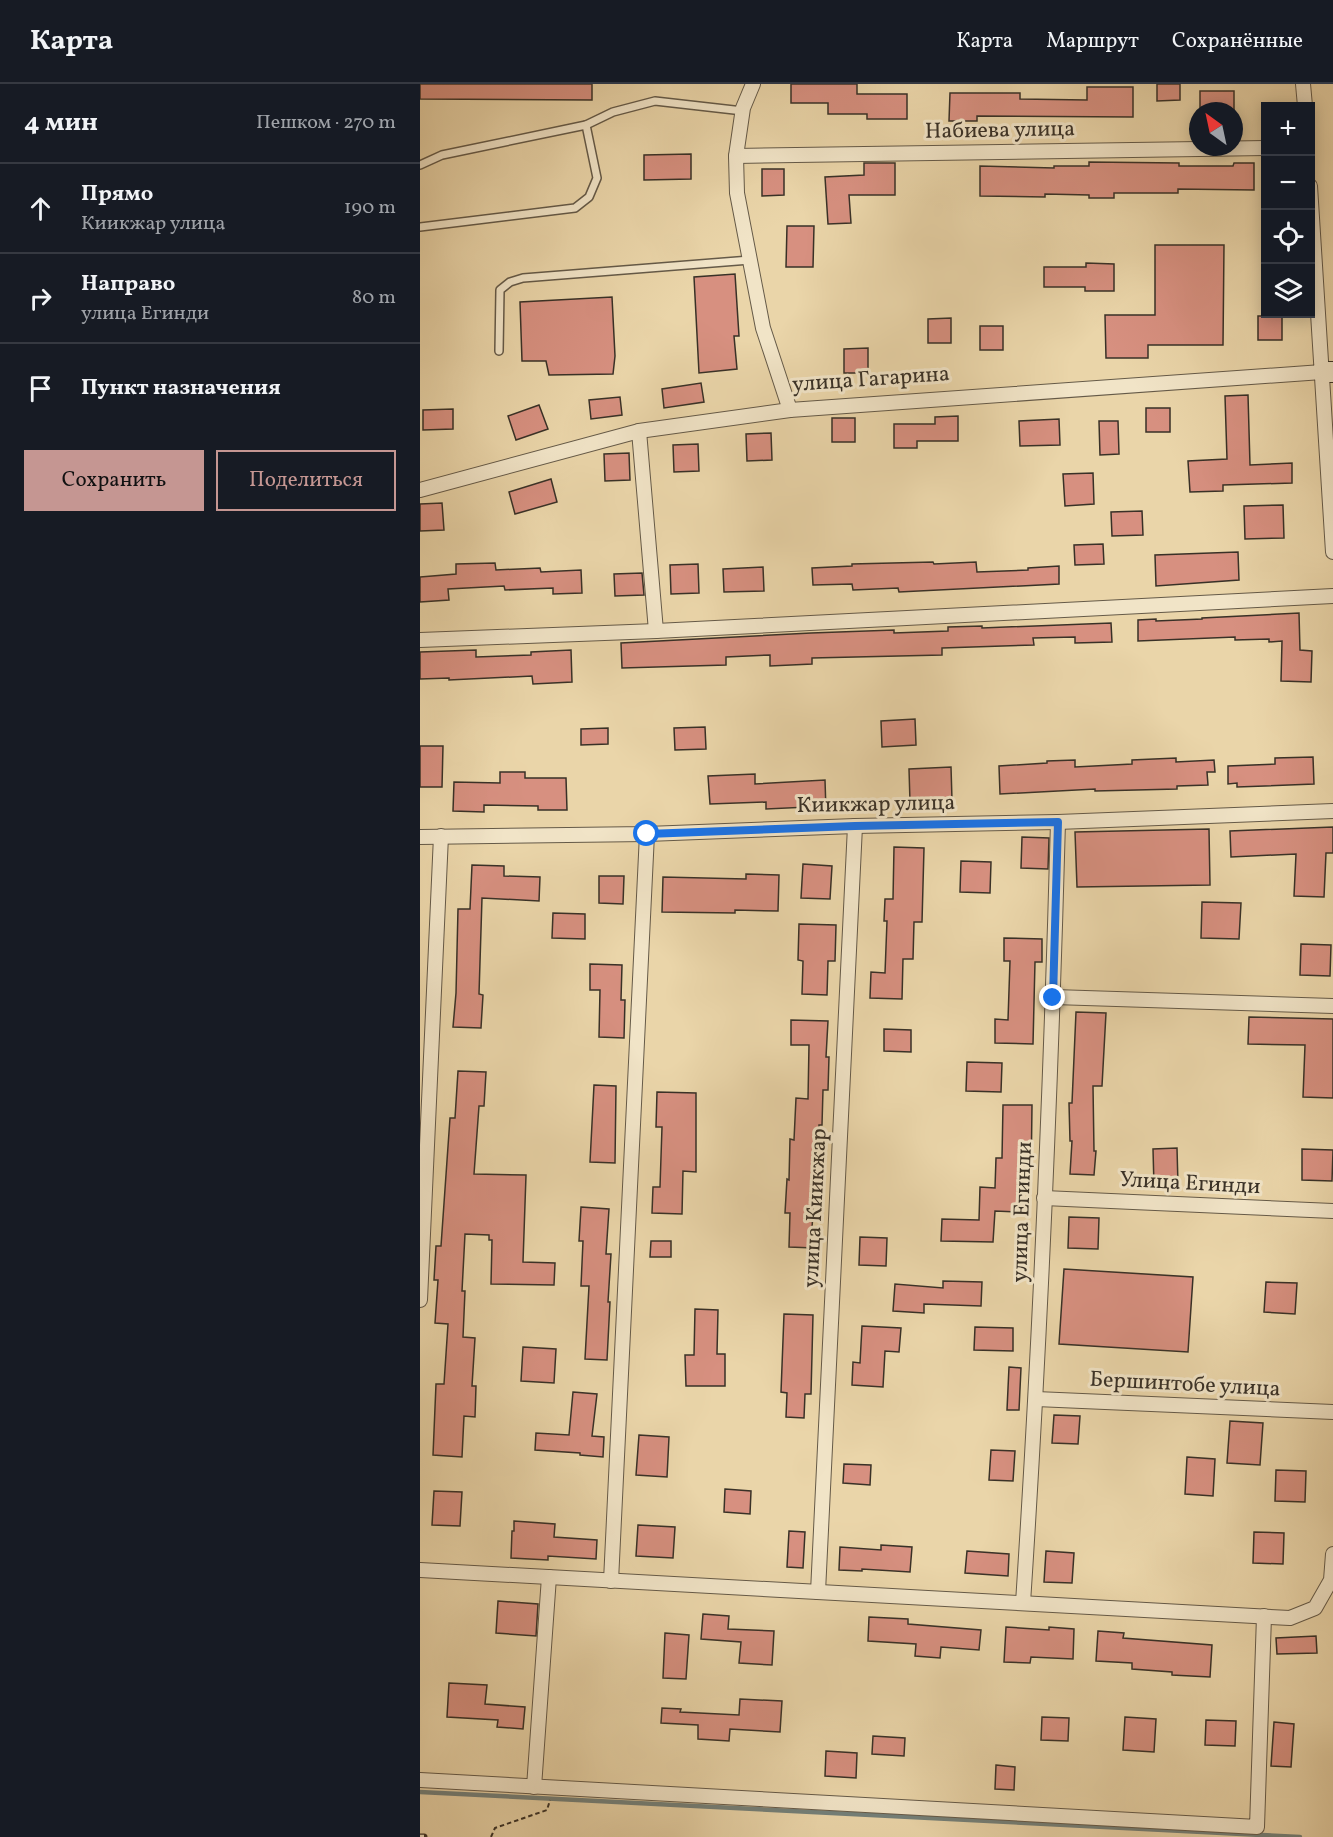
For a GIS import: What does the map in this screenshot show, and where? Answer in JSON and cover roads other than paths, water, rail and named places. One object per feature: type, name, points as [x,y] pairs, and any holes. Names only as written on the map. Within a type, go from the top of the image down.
[{"type":"street","points":[[753,84],[743,111],[735,156],[737,193],[763,328],[790,410]]},
{"type":"street","points":[[1303,84],[1305,102]]},
{"type":"street","name":"Набиева улица","points":[[735,156],[1261,148]]},
{"type":"street","points":[[1313,210],[1328,372],[1333,552]]},
{"type":"street","name":"улица Гагарина","points":[[420,490],[639,431],[790,410],[1328,372]]},
{"type":"street","points":[[639,431],[656,631]]},
{"type":"street","points":[[420,640],[656,631],[1333,596]]},
{"type":"street","name":"Киикжар улица","points":[[420,837],[647,834],[1333,811]]},
{"type":"street","name":"улица Егинди","points":[[1023,1603],[1036,1399],[1058,822]]},
{"type":"street","name":"улица Киикжар","points":[[818,1592],[855,826]]},
{"type":"street","points":[[611,1581],[647,834]]},
{"type":"street","points":[[420,1300],[441,836]]},
{"type":"street","points":[[1053,998],[1333,1006]]},
{"type":"street","name":"Улица Егинди","points":[[1044,1198],[1333,1211]]},
{"type":"street","name":"Бершинтобе улица","points":[[1036,1399],[1333,1412]]},
{"type":"street","points":[[420,1570],[1290,1618],[1315,1608],[1330,1580],[1333,1554]]},
{"type":"street","points":[[534,1787],[549,1577]]},
{"type":"street","points":[[420,1780],[1257,1827],[1264,1616]]},
{"type":"lane","points":[[420,165],[442,155],[586,125],[613,112],[655,101],[743,111]]},
{"type":"lane","points":[[420,226],[575,208],[589,197],[597,178],[586,125]]},
{"type":"lane","points":[[499,351],[500,290],[510,282],[523,278],[750,260]]},
{"type":"waterway","points":[[420,1792],[1300,1837]]}]
